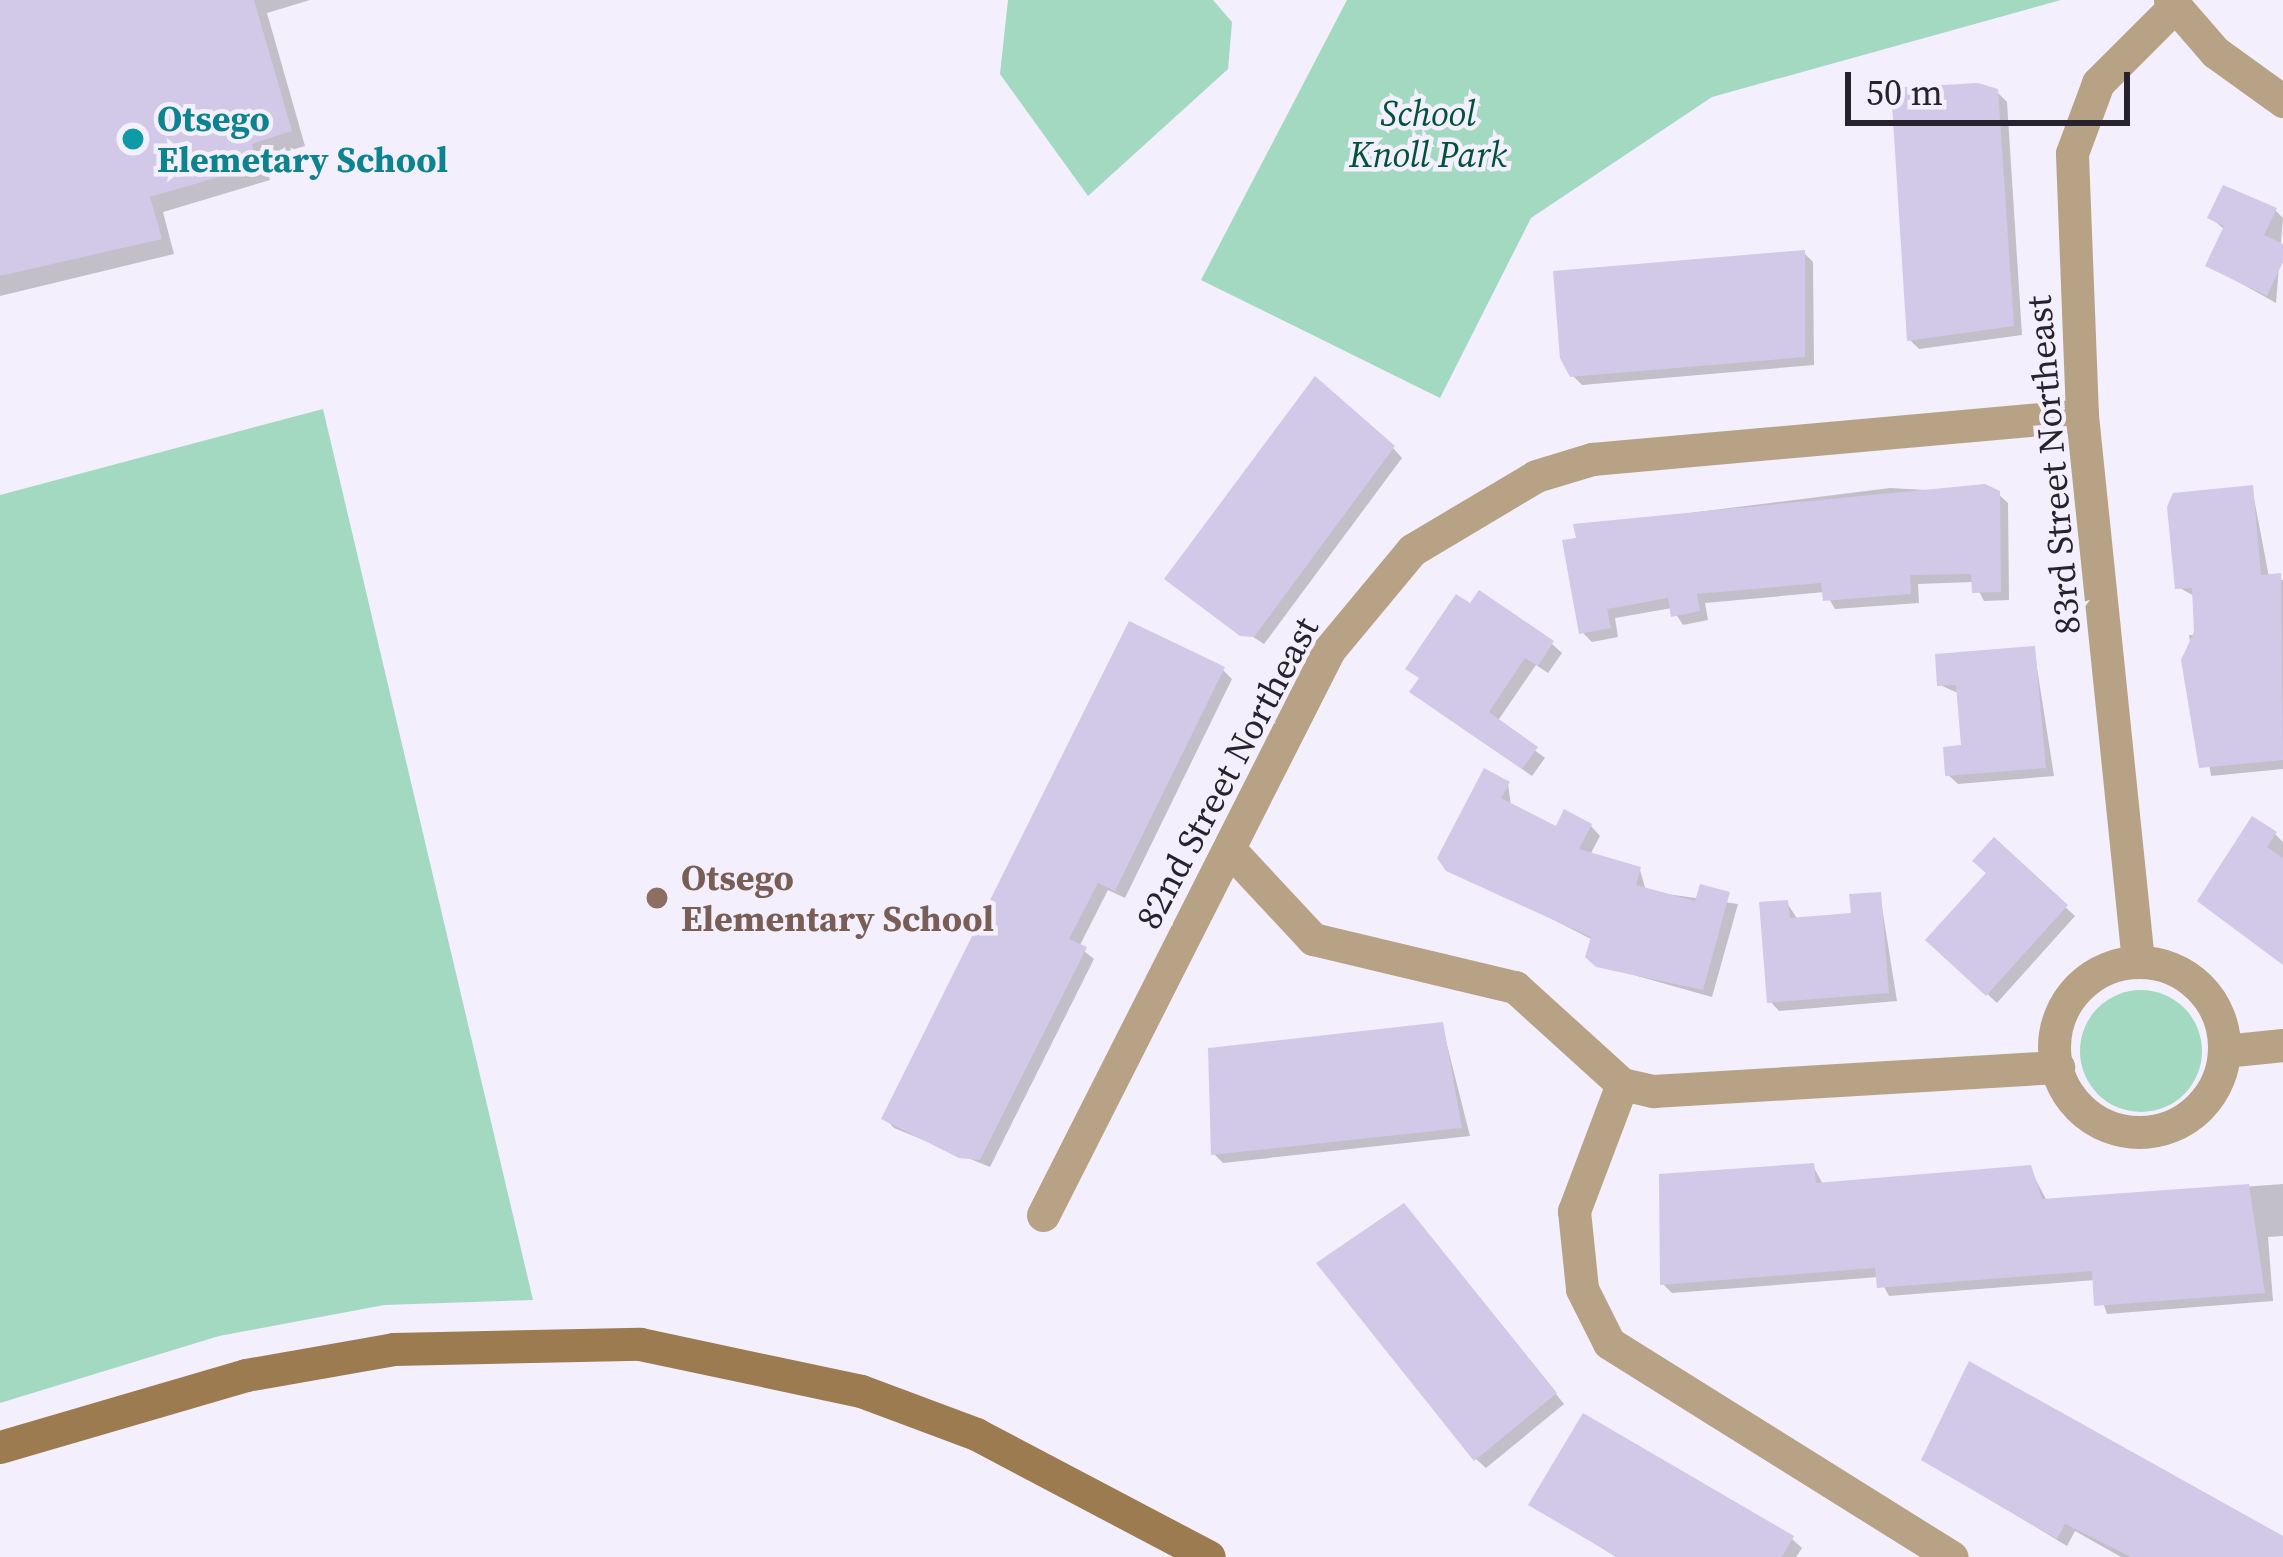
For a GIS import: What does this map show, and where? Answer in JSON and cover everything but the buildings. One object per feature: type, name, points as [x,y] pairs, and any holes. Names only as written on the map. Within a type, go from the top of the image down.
[{"type":"main road","points":[[0,1447],[246,1375],[528,1339],[640,1344],[861,1390],[1066,1478],[1209,1557]]},
{"type":"main road","points":[[1066,1478],[1191,1557]]},
{"type":"street","points":[[2172,3],[2283,101]]},
{"type":"street","name":"83rd Street Northeast","points":[[2138,961],[2083,416],[2076,134],[2098,83],[2172,3]]},
{"type":"street","name":"82nd Street Northeast","points":[[1043,1215],[1329,650],[1412,550],[1536,476],[1653,450],[2083,416]]},
{"type":"street","points":[[1230,850],[1312,939],[1500,980],[1622,1084],[1653,1091],[2057,1067]]},
{"type":"street","points":[[2138,961],[2190,978],[2210,998],[2224,1051],[2204,1103],[2154,1131],[2099,1122],[2057,1067],[2068,1000],[2098,973],[2138,961]]},
{"type":"street","points":[[2224,1051],[2283,1045]]},
{"type":"street","points":[[1622,1084],[1574,1211],[1582,1288],[1609,1343],[1952,1557]]},
{"type":"green space","points":[[1008,0],[1213,0],[1232,22],[1228,69],[1088,196],[1000,74]]},
{"type":"green space","name":"School Knoll Park","points":[[1347,0],[2061,0],[1712,97],[1531,218],[1440,398],[1201,280]]},
{"type":"green space","points":[[323,409],[533,1300],[384,1305],[219,1336],[0,1403],[0,495]]},
{"type":"green space","points":[[2141,990],[2164,995],[2184,1008],[2197,1028],[2202,1051],[2197,1074],[2184,1094],[2164,1107],[2141,1112],[2118,1107],[2098,1094],[2085,1074],[2080,1051],[2085,1028],[2098,1008],[2118,995]]},
{"type":"place","name":"Otsego Elemetary School","points":[[133,139]]},
{"type":"place","name":"Otsego Elementary School","points":[[657,898]]}]
